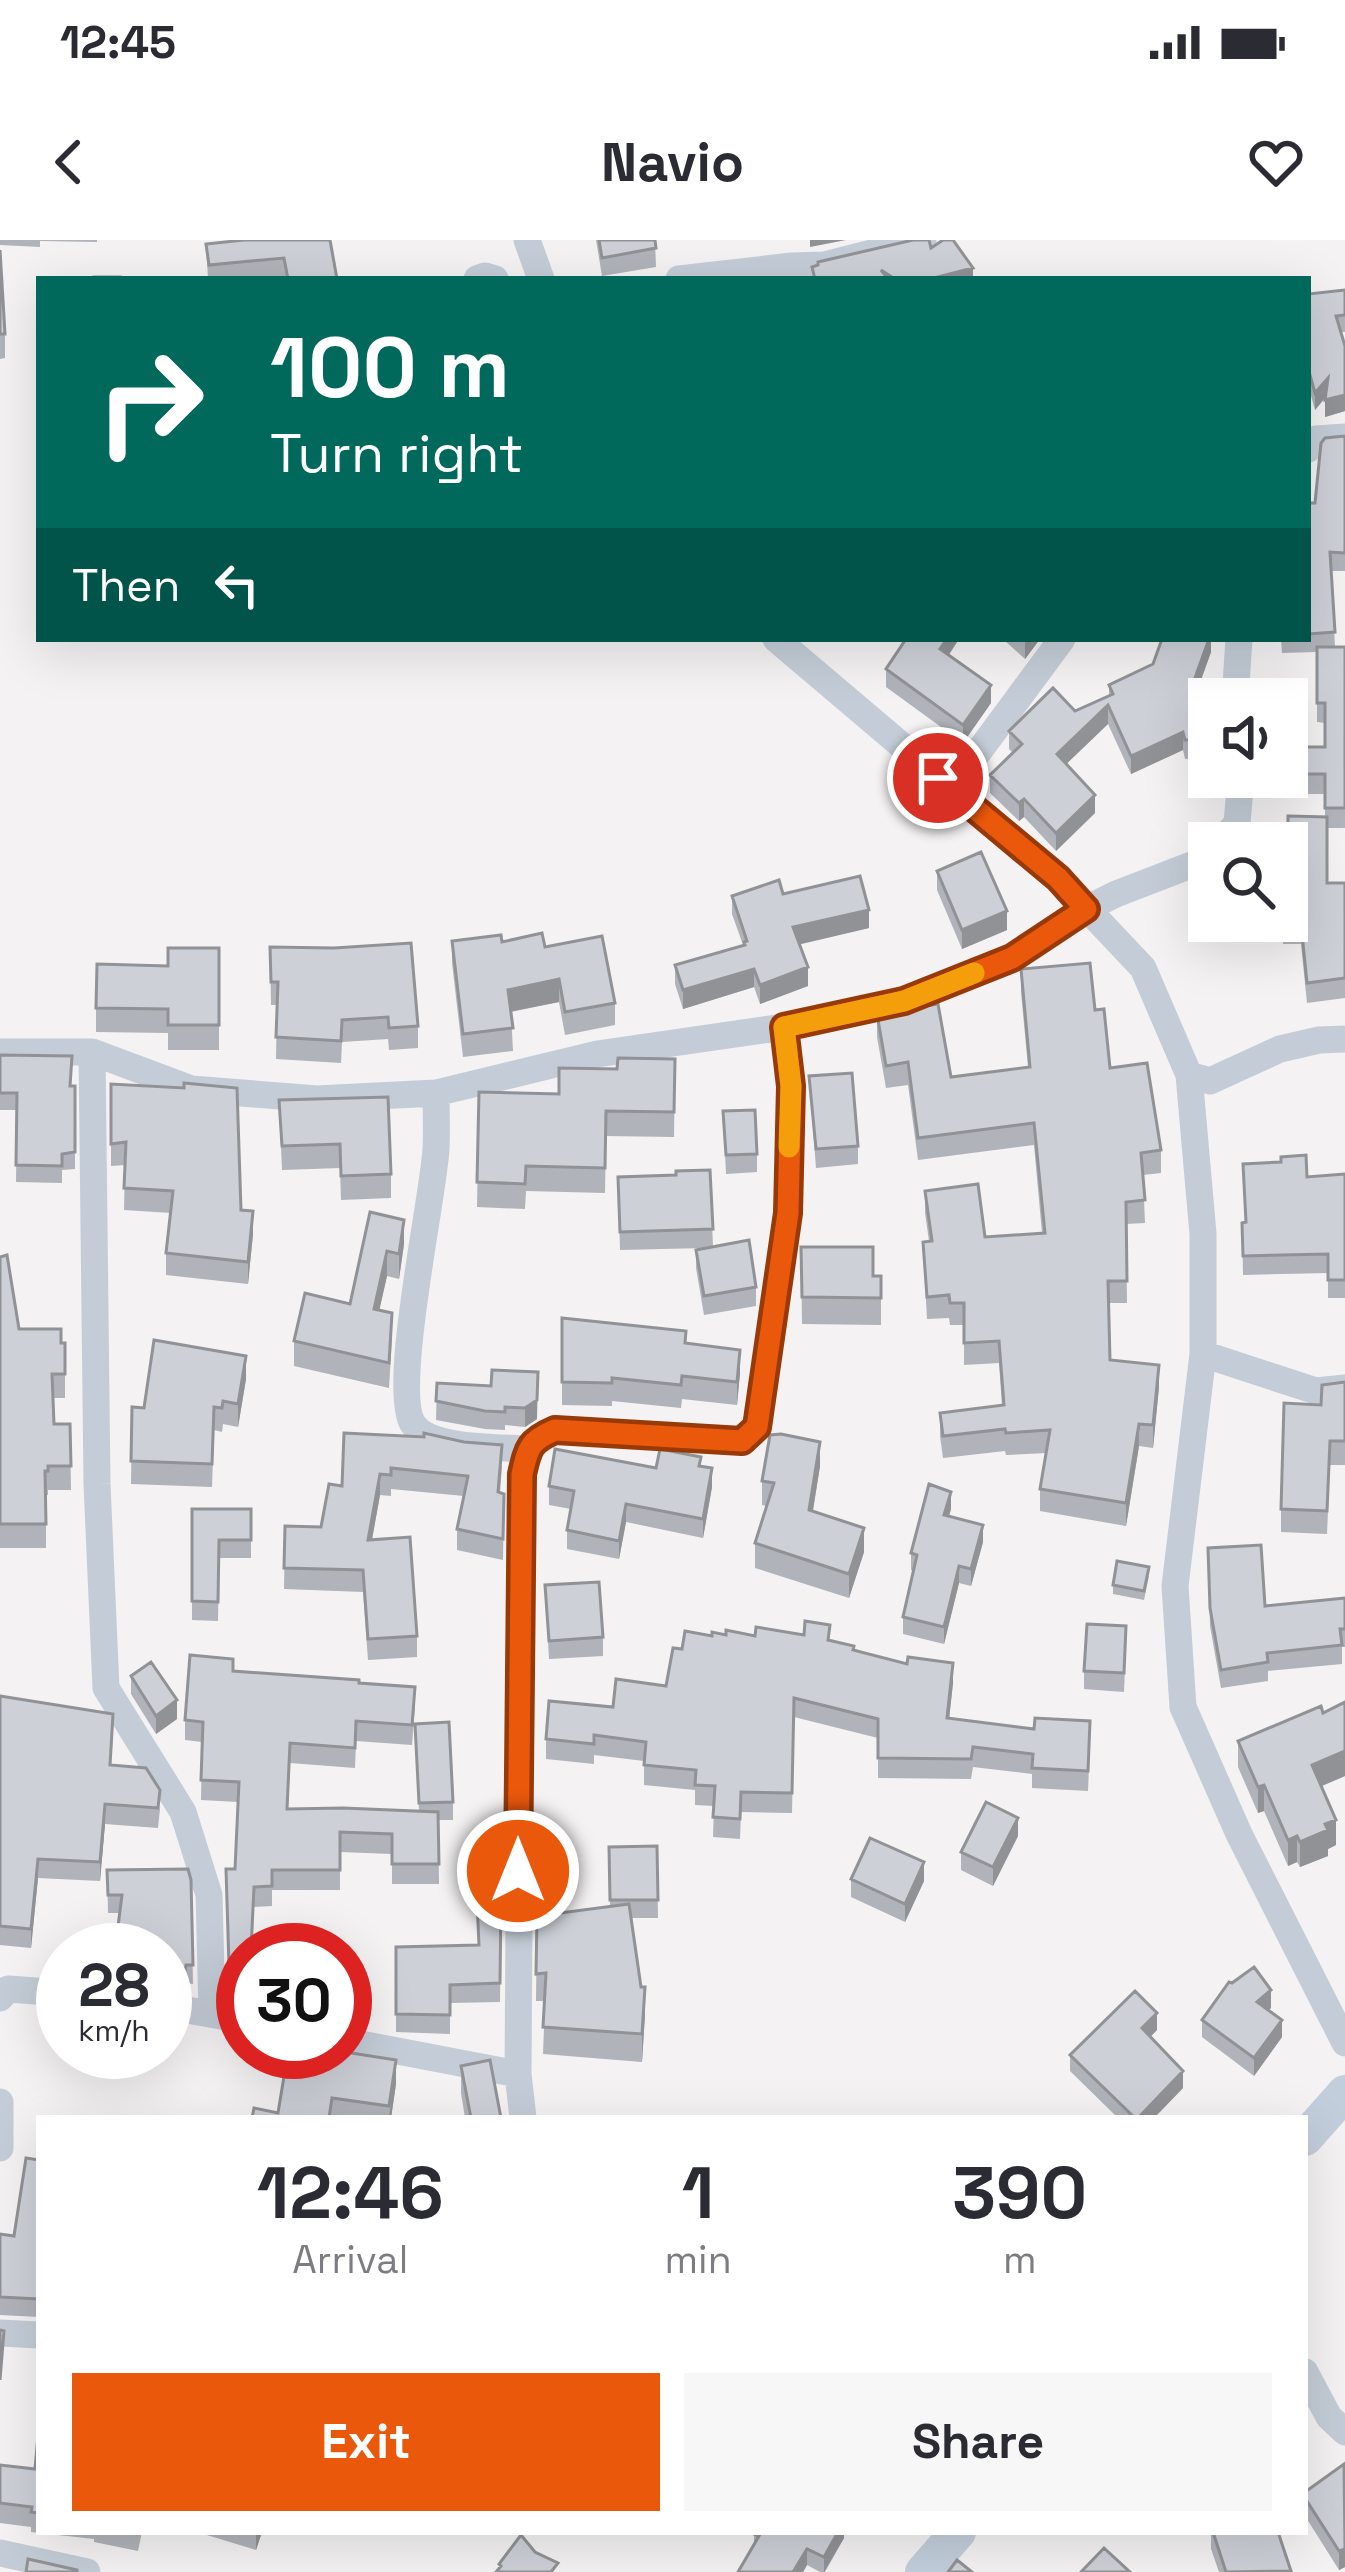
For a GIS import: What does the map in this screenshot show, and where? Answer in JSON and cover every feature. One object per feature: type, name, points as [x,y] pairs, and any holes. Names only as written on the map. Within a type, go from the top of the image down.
[{"type":"main road","points":[[1308,2135],[1345,2093]]},
{"type":"street","points":[[527,240],[540,276]]},
{"type":"street","points":[[693,276],[791,253],[824,265],[923,240]]},
{"type":"street","points":[[1311,445],[1316,439],[1345,437]]},
{"type":"street","points":[[779,642],[1058,878],[1143,968],[1189,1075],[1203,1234],[1203,1354],[1175,1586],[1183,1707],[1239,1834],[1345,2043]]},
{"type":"street","points":[[938,778],[974,758],[1060,642]]},
{"type":"street","points":[[1236,678],[1239,642]]},
{"type":"street","points":[[0,1052],[92,1052],[191,1089],[317,1099],[436,1093],[597,1054],[784,1027],[904,1001],[1012,958],[1086,909],[1188,866]]},
{"type":"street","points":[[523,2115],[518,2074],[520,1629],[522,1474],[528,1449],[539,1436],[555,1430],[742,1441],[757,1427],[788,1213],[791,1086],[784,1027]]},
{"type":"street","points":[[1189,1075],[1210,1081],[1280,1049],[1345,1039]]},
{"type":"street","points":[[92,1052],[106,1688],[183,1812],[209,1894],[212,2013]]},
{"type":"street","points":[[436,1093],[436,1150],[405,1399],[413,1425],[424,1434],[456,1445],[528,1449]]},
{"type":"street","points":[[1203,1354],[1316,1391],[1345,1388]]},
{"type":"street","points":[[80,1709],[122,1716]]},
{"type":"street","points":[[0,1998],[8,1989],[36,1991]]},
{"type":"street","points":[[192,2010],[216,2014]]},
{"type":"street","points":[[372,2046],[518,2074]]},
{"type":"street","points":[[0,2102],[0,2148]]},
{"type":"street","points":[[0,2332],[36,2335]]},
{"type":"street","points":[[1308,2378],[1329,2417],[1345,2432]]},
{"type":"street","points":[[0,2553],[87,2572]]},
{"type":"building","points":[[330,240],[336,276],[287,276],[284,258],[209,265],[206,244]]},
{"type":"building","points":[[599,240],[655,240],[656,248],[602,258]]},
{"type":"building","points":[[913,240],[929,240],[931,248],[953,240],[973,268],[942,276],[890,276],[881,270],[886,276],[814,276],[812,267]]},
{"type":"building","points":[[0,250],[5,334],[0,334]]},
{"type":"building","points":[[1345,290],[1345,315],[1336,316],[1345,346],[1345,395],[1325,400],[1328,378],[1315,393],[1311,379],[1311,294]]},
{"type":"building","points":[[1345,436],[1345,553],[1330,552],[1335,632],[1311,634],[1311,503],[1315,503],[1325,438]]},
{"type":"building","points":[[904,642],[945,642],[940,649],[991,685],[963,725],[886,669]]},
{"type":"building","points":[[1161,642],[1208,642],[1195,678],[1188,678],[1188,740],[1183,732],[1131,756],[1108,705],[1057,754],[1095,795],[1056,833],[1024,799],[1019,803],[990,775],[1022,744],[1009,731],[1053,688],[1075,711],[1113,694],[1109,685],[1153,664]]},
{"type":"building","points":[[1317,647],[1345,647],[1345,808],[1325,808],[1325,774],[1308,774],[1308,747],[1325,747],[1325,703],[1317,703]]},
{"type":"building","points":[[1288,816],[1327,817],[1327,883],[1345,883],[1345,978],[1307,983],[1303,942],[1308,942],[1308,822],[1288,822]]},
{"type":"building","points":[[981,852],[1007,911],[962,930],[937,871]]},
{"type":"building","points":[[860,876],[869,910],[793,927],[808,967],[760,985],[754,969],[683,990],[675,965],[745,945],[732,896],[779,880],[783,894]]},
{"type":"building","points":[[542,933],[545,947],[602,936],[615,1003],[565,1012],[559,979],[508,990],[513,1028],[463,1034],[452,941],[501,935],[502,942]]},
{"type":"building","points":[[411,943],[418,1026],[389,1028],[388,1017],[342,1020],[341,1041],[276,1037],[278,982],[271,982],[270,947]]},
{"type":"building","points":[[168,948],[219,948],[219,1025],[168,1025],[168,1009],[96,1008],[97,964],[168,966]]},
{"type":"building","points":[[1090,963],[1095,1010],[1104,1009],[1110,1068],[1147,1063],[1161,1150],[1141,1153],[1145,1200],[1126,1202],[1127,1281],[1108,1281],[1110,1360],[1159,1365],[1153,1425],[1139,1424],[1126,1503],[1040,1489],[1050,1430],[943,1436],[940,1413],[1004,1405],[999,1341],[964,1343],[964,1303],[950,1303],[949,1295],[927,1297],[923,1242],[932,1241],[925,1191],[978,1184],[985,1237],[1045,1233],[1034,1123],[918,1138],[908,1062],[886,1066],[877,1014],[938,1004],[951,1077],[1030,1067],[1021,969]]},
{"type":"building","points":[[0,1055],[72,1056],[75,1152],[62,1154],[62,1166],[16,1165],[17,1093],[0,1093]]},
{"type":"building","points":[[618,1058],[675,1059],[674,1112],[606,1111],[605,1168],[526,1166],[525,1184],[477,1182],[479,1092],[559,1094],[559,1068],[617,1069]]},
{"type":"building","points":[[852,1073],[858,1146],[816,1149],[809,1076]]},
{"type":"building","points":[[184,1083],[237,1088],[241,1210],[253,1211],[248,1262],[166,1253],[173,1191],[124,1188],[126,1142],[111,1144],[111,1084],[184,1088]]},
{"type":"building","points":[[388,1097],[391,1174],[341,1176],[340,1144],[282,1146],[279,1100]]},
{"type":"building","points":[[755,1110],[757,1154],[726,1155],[723,1111]]},
{"type":"building","points":[[1306,1155],[1307,1177],[1345,1174],[1345,1280],[1328,1280],[1328,1254],[1243,1256],[1243,1164]]},
{"type":"building","points":[[710,1170],[713,1229],[620,1232],[618,1177]]},
{"type":"building","points":[[370,1212],[404,1220],[399,1254],[387,1251],[374,1309],[392,1313],[389,1363],[294,1341],[305,1293],[350,1304]]},
{"type":"building","points":[[749,1240],[756,1287],[704,1296],[696,1250]]},
{"type":"building","points":[[801,1247],[873,1247],[873,1276],[881,1276],[881,1298],[802,1297]]},
{"type":"building","points":[[7,1255],[19,1329],[61,1329],[61,1343],[65,1343],[65,1374],[52,1374],[54,1424],[70,1424],[71,1466],[48,1466],[45,1471],[46,1524],[0,1524],[0,1257]]},
{"type":"building","points":[[562,1318],[686,1331],[685,1343],[740,1350],[737,1382],[682,1376],[681,1385],[612,1378],[612,1383],[562,1382]]},
{"type":"building","points":[[154,1340],[246,1356],[238,1404],[223,1401],[222,1408],[214,1407],[212,1464],[131,1461],[132,1407],[144,1408]]},
{"type":"building","points":[[492,1370],[538,1372],[537,1400],[525,1408],[505,1407],[505,1412],[436,1401],[437,1383],[491,1386]]},
{"type":"building","points":[[1345,1382],[1345,1441],[1330,1441],[1327,1511],[1281,1509],[1284,1403],[1321,1405],[1322,1385]]},
{"type":"building","points":[[344,1433],[424,1437],[424,1433],[502,1445],[498,1492],[504,1494],[503,1539],[457,1529],[468,1476],[391,1468],[391,1475],[380,1474],[368,1540],[410,1537],[417,1636],[368,1639],[363,1570],[284,1568],[285,1526],[321,1527],[329,1484],[342,1486]]},
{"type":"building","points":[[770,1435],[820,1442],[809,1510],[864,1528],[849,1574],[755,1543],[774,1483],[762,1481]]},
{"type":"building","points":[[555,1449],[656,1468],[660,1449],[701,1457],[699,1466],[712,1468],[703,1519],[626,1504],[619,1541],[567,1530],[574,1491],[549,1486]]},
{"type":"building","points":[[929,1484],[951,1492],[944,1515],[983,1525],[971,1569],[959,1566],[944,1627],[903,1617],[917,1555],[911,1553]]},
{"type":"building","points":[[192,1509],[251,1509],[251,1540],[219,1540],[218,1602],[192,1601]]},
{"type":"building","points":[[1261,1545],[1265,1606],[1345,1598],[1342,1645],[1267,1653],[1268,1662],[1221,1670],[1210,1608],[1208,1548]]},
{"type":"building","points":[[1117,1561],[1149,1567],[1144,1591],[1113,1585]]},
{"type":"building","points":[[599,1582],[603,1637],[549,1641],[545,1585]]},
{"type":"building","points":[[805,1621],[830,1625],[828,1640],[854,1646],[853,1650],[907,1664],[908,1657],[953,1663],[947,1718],[1034,1729],[1035,1718],[1090,1721],[1088,1771],[1032,1768],[1033,1754],[973,1747],[971,1759],[878,1758],[878,1719],[794,1698],[792,1793],[741,1792],[740,1819],[713,1817],[715,1786],[695,1785],[696,1770],[644,1765],[646,1742],[594,1735],[594,1744],[546,1739],[549,1701],[613,1707],[616,1679],[666,1686],[673,1648],[682,1649],[685,1631],[712,1636],[712,1632],[726,1635],[726,1630],[755,1636],[756,1627],[804,1635]]},
{"type":"building","points":[[1087,1624],[1126,1626],[1124,1673],[1084,1671]]},
{"type":"building","points":[[190,1655],[233,1659],[233,1671],[415,1687],[412,1725],[356,1721],[355,1748],[290,1743],[287,1809],[438,1812],[439,1864],[392,1864],[392,1834],[340,1832],[340,1870],[272,1870],[272,1886],[254,1887],[252,1923],[228,1923],[226,1869],[235,1869],[239,1782],[201,1780],[203,1722],[185,1720]]},
{"type":"building","points":[[151,1662],[177,1700],[156,1716],[131,1676]]},
{"type":"building","points":[[0,1696],[113,1714],[110,1765],[146,1768],[160,1790],[158,1808],[105,1804],[100,1862],[38,1859],[31,1929],[0,1926]]},
{"type":"building","points":[[1345,1702],[1345,1751],[1312,1765],[1336,1820],[1325,1824],[1328,1830],[1300,1842],[1297,1836],[1288,1840],[1238,1741],[1321,1706],[1323,1713]]},
{"type":"building","points":[[449,1722],[453,1802],[419,1803],[415,1724]]},
{"type":"building","points":[[986,1802],[1018,1818],[993,1867],[961,1852]]},
{"type":"building","points":[[870,1838],[924,1862],[905,1904],[851,1879]]},
{"type":"building","points":[[657,1846],[658,1900],[610,1900],[609,1847]]},
{"type":"building","points":[[188,1869],[191,1880],[193,1965],[192,1923],[118,1923],[122,1895],[108,1895],[107,1870]]},
{"type":"building","points":[[501,1900],[500,1983],[450,1985],[450,2015],[396,2014],[396,1947],[479,1945],[477,1901]]},
{"type":"building","points":[[629,1904],[641,1987],[645,1987],[642,2034],[543,2027],[546,1973],[536,1974],[537,1916]]},
{"type":"building","points":[[1254,1967],[1271,1990],[1257,2002],[1282,2020],[1254,2058],[1202,2020],[1229,1982]]},
{"type":"building","points":[[1135,1991],[1157,2013],[1142,2028],[1183,2071],[1141,2115],[1132,2115],[1070,2055]]},
{"type":"building","points":[[372,2056],[396,2060],[389,2106],[332,2098],[329,2115],[253,2115],[254,2108],[278,2113],[284,2079],[372,2079]]},
{"type":"building","points":[[490,2060],[500,2115],[470,2115],[461,2066]]},
{"type":"building","points":[[26,2158],[36,2160],[36,2299],[0,2297],[0,2234],[14,2236]]},
{"type":"building","points":[[0,2330],[4,2331],[0,2380]]},
{"type":"building","points":[[36,2458],[36,2513],[31,2512],[32,2507],[0,2503],[0,2465],[35,2469]]},
{"type":"building","points":[[1344,2464],[1345,2549],[1339,2551],[1308,2503],[1308,2490]]},
{"type":"building","points":[[521,2535],[535,2552],[558,2563],[551,2572],[496,2572]]},
{"type":"building","points":[[836,2535],[824,2557],[807,2549],[793,2572],[738,2572],[759,2536]]},
{"type":"building","points":[[1214,2535],[1279,2535],[1291,2571],[1226,2572]]},
{"type":"building","points":[[1104,2548],[1130,2572],[1081,2572]]},
{"type":"building","points":[[28,2559],[77,2570],[77,2572],[26,2572]]},
{"type":"building","points":[[957,2560],[972,2572],[948,2572]]},
{"type":"slow traffic","points":[[789,1147],[791,1086],[784,1027],[904,1001],[974,973]]},
{"type":"route","points":[[518,1871],[522,1474],[528,1449],[539,1436],[555,1430],[742,1441],[757,1427],[788,1213],[791,1086],[784,1027],[904,1001],[1012,958],[1086,909],[1058,878],[938,778]]}]
